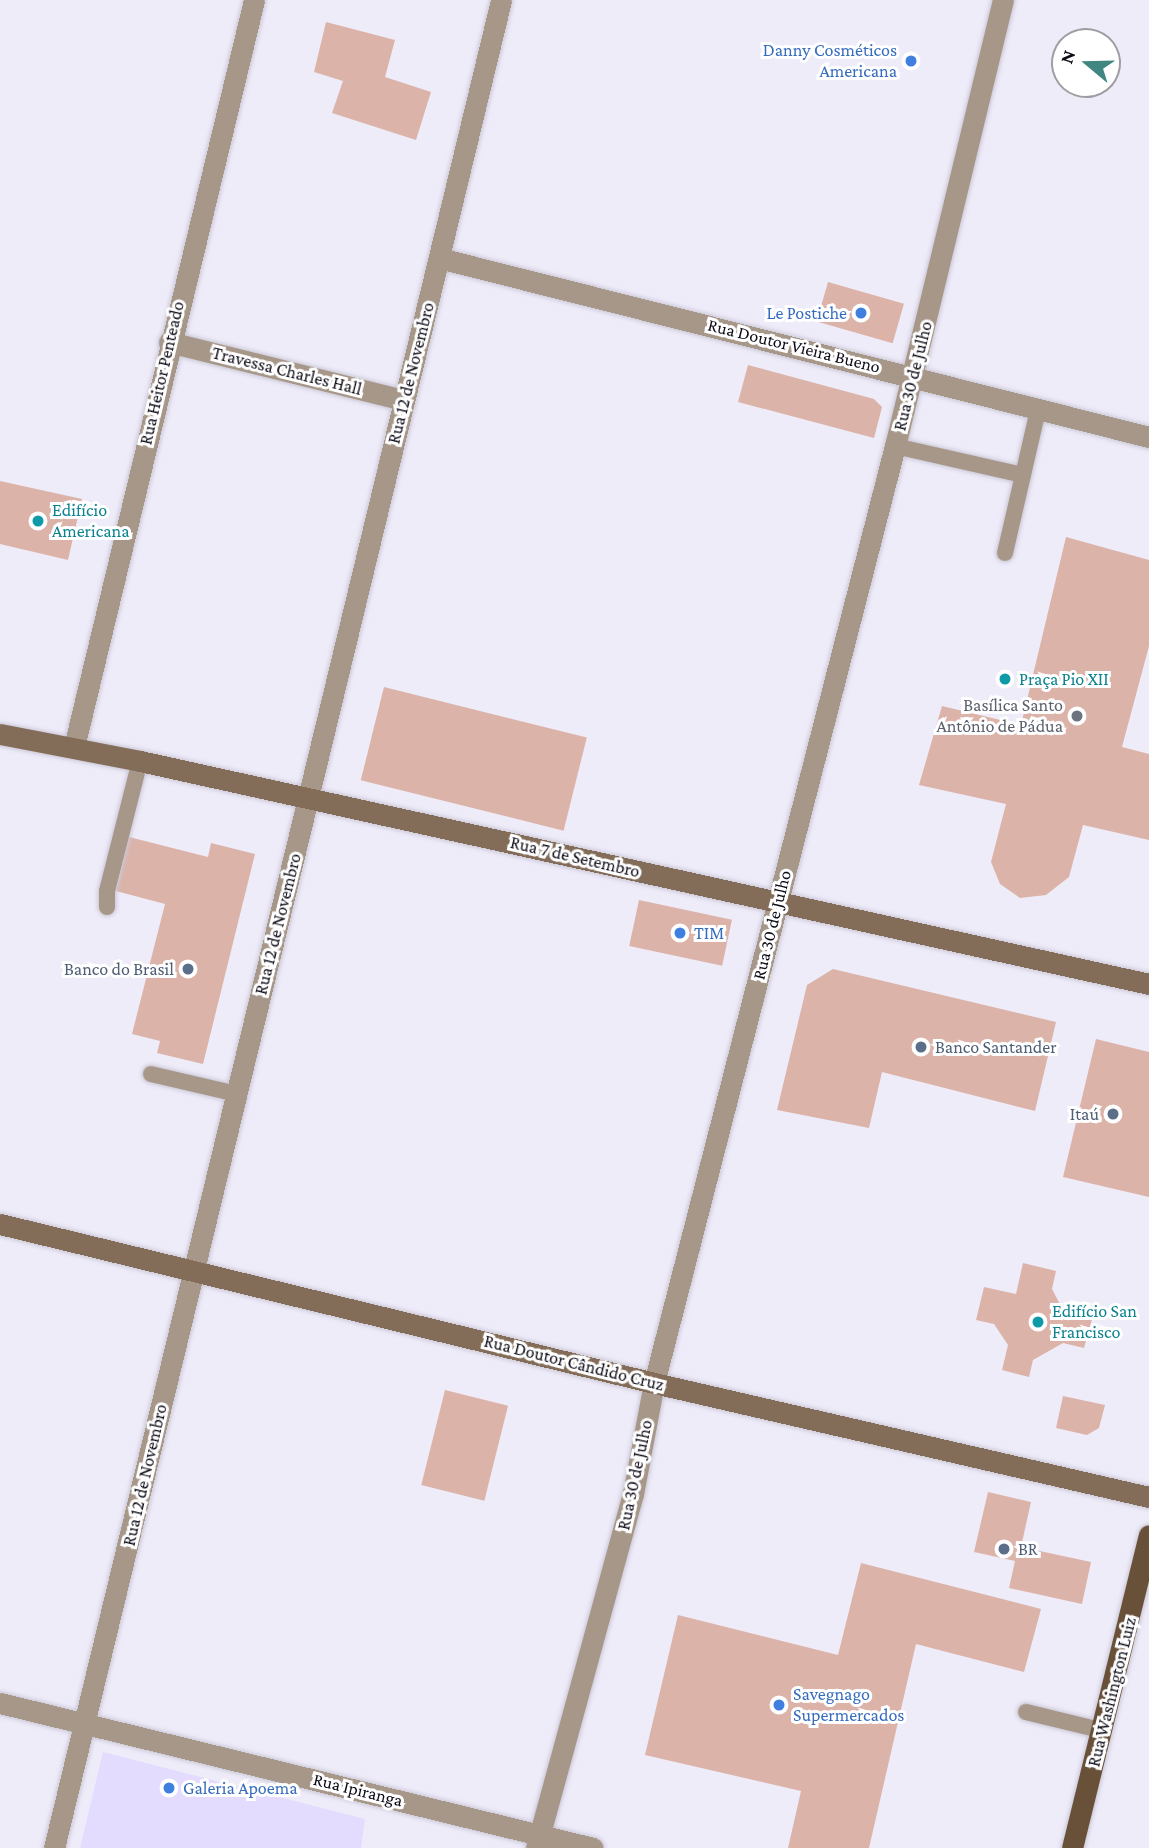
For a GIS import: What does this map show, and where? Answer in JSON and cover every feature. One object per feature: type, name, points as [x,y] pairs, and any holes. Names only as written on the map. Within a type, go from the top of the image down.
[{"type":"main road","name":"Rua Washington Luiz","points":[[1072,1848],[1104,1731],[1149,1535]]},
{"type":"street","name":"Rua Heitor Penteado","points":[[74,747],[169,342],[254,0]]},
{"type":"street","name":"Rua 12 de Novembro","points":[[54,1848],[500,0]]},
{"type":"street","name":"Rua 30 de Julho","points":[[538,1842],[633,1494],[654,1383],[913,376],[1003,0]]},
{"type":"street","name":"Rua Doutor Vieira Bueno","points":[[439,258],[1149,437]]},
{"type":"street","name":"Travessa Charles Hall","points":[[169,342],[404,400]]},
{"type":"street","name":"Rua 7 de Setembro","points":[[0,734],[308,797],[1149,984]]},
{"type":"street","name":"Rua Doutor Cândido Cruz","points":[[0,1224],[654,1383],[1149,1497]]},
{"type":"street","name":"Rua Ipiranga","points":[[0,1703],[86,1722],[538,1842],[593,1848]]},
{"type":"lane","points":[[1004,553],[1038,410]]},
{"type":"lane","points":[[895,446],[1023,475]]},
{"type":"lane","points":[[107,908],[107,891],[141,761]]},
{"type":"lane","points":[[151,1074],[237,1094]]},
{"type":"lane","points":[[1026,1712],[1104,1731]]},
{"type":"shaded area","name":"Galeria Apoema","points":[[103,1752],[365,1819],[361,1848],[80,1848]]},
{"type":"building","points":[[326,22],[395,40],[385,77],[431,92],[416,140],[332,113],[343,81],[314,72]]},
{"type":"building","name":"Le Postiche","points":[[828,282],[904,304],[893,343],[817,321]]},
{"type":"building","points":[[748,365],[874,399],[882,407],[874,438],[738,402]]},
{"type":"building","name":"Edifício Americana","points":[[0,481],[82,499],[68,560],[0,544]]},
{"type":"building","name":"Basílica Santo Antônio de Pádua","points":[[1066,537],[1149,560],[1149,646],[1122,747],[1149,754],[1149,840],[1083,825],[1069,877],[1046,895],[1020,898],[1000,884],[991,862],[1006,804],[919,785],[942,706],[1021,725]]},
{"type":"building","points":[[384,687],[587,738],[564,831],[361,780]]},
{"type":"building","name":"Banco do Brasil","points":[[129,837],[208,857],[211,843],[255,854],[203,1064],[157,1053],[160,1041],[132,1034],[165,904],[116,891]]},
{"type":"building","name":"TIM","points":[[639,900],[732,920],[722,966],[629,946]]},
{"type":"building","name":"Banco Santander","points":[[833,969],[1056,1022],[1035,1111],[882,1072],[869,1128],[777,1110],[807,985]]},
{"type":"building","name":"Itaú","points":[[1096,1039],[1149,1052],[1149,1197],[1063,1177]]},
{"type":"building","name":"Edifício San Francisco","points":[[1023,1263],[1056,1271],[1052,1289],[1064,1312],[1092,1319],[1084,1348],[1063,1343],[1033,1360],[1029,1377],[1002,1370],[1008,1345],[994,1324],[976,1320],[984,1287],[1016,1294]]},
{"type":"building","points":[[445,1390],[508,1406],[484,1501],[421,1485]]},
{"type":"building","points":[[1063,1396],[1105,1405],[1099,1428],[1087,1435],[1056,1428]]},
{"type":"building","name":"BR","points":[[988,1492],[1031,1502],[1021,1547],[1091,1562],[1082,1604],[1009,1588],[1015,1561],[974,1552]]},
{"type":"building","name":"Savegnago Supermercados","points":[[861,1563],[1041,1609],[1024,1672],[916,1644],[869,1848],[788,1848],[801,1791],[645,1755],[678,1615],[838,1655]]},
{"type":"place","name":"Danny Cosméticos Americana","points":[[911,61]]},
{"type":"place","name":"Le Postiche","points":[[861,313]]},
{"type":"place","name":"Edifício Americana","points":[[38,521]]},
{"type":"place","name":"Praça Pio XII","points":[[1005,679]]},
{"type":"place","name":"Basílica Santo Antônio de Pádua","points":[[1077,716]]},
{"type":"place","name":"TIM","points":[[680,933]]},
{"type":"place","name":"Banco do Brasil","points":[[188,969]]},
{"type":"place","name":"Banco Santander","points":[[921,1047]]},
{"type":"place","name":"Itaú","points":[[1113,1114]]},
{"type":"place","name":"Edifício San Francisco","points":[[1038,1322]]},
{"type":"place","name":"BR","points":[[1004,1549]]},
{"type":"place","name":"Savegnago Supermercados","points":[[779,1705]]},
{"type":"place","name":"Galeria Apoema","points":[[169,1788]]}]
